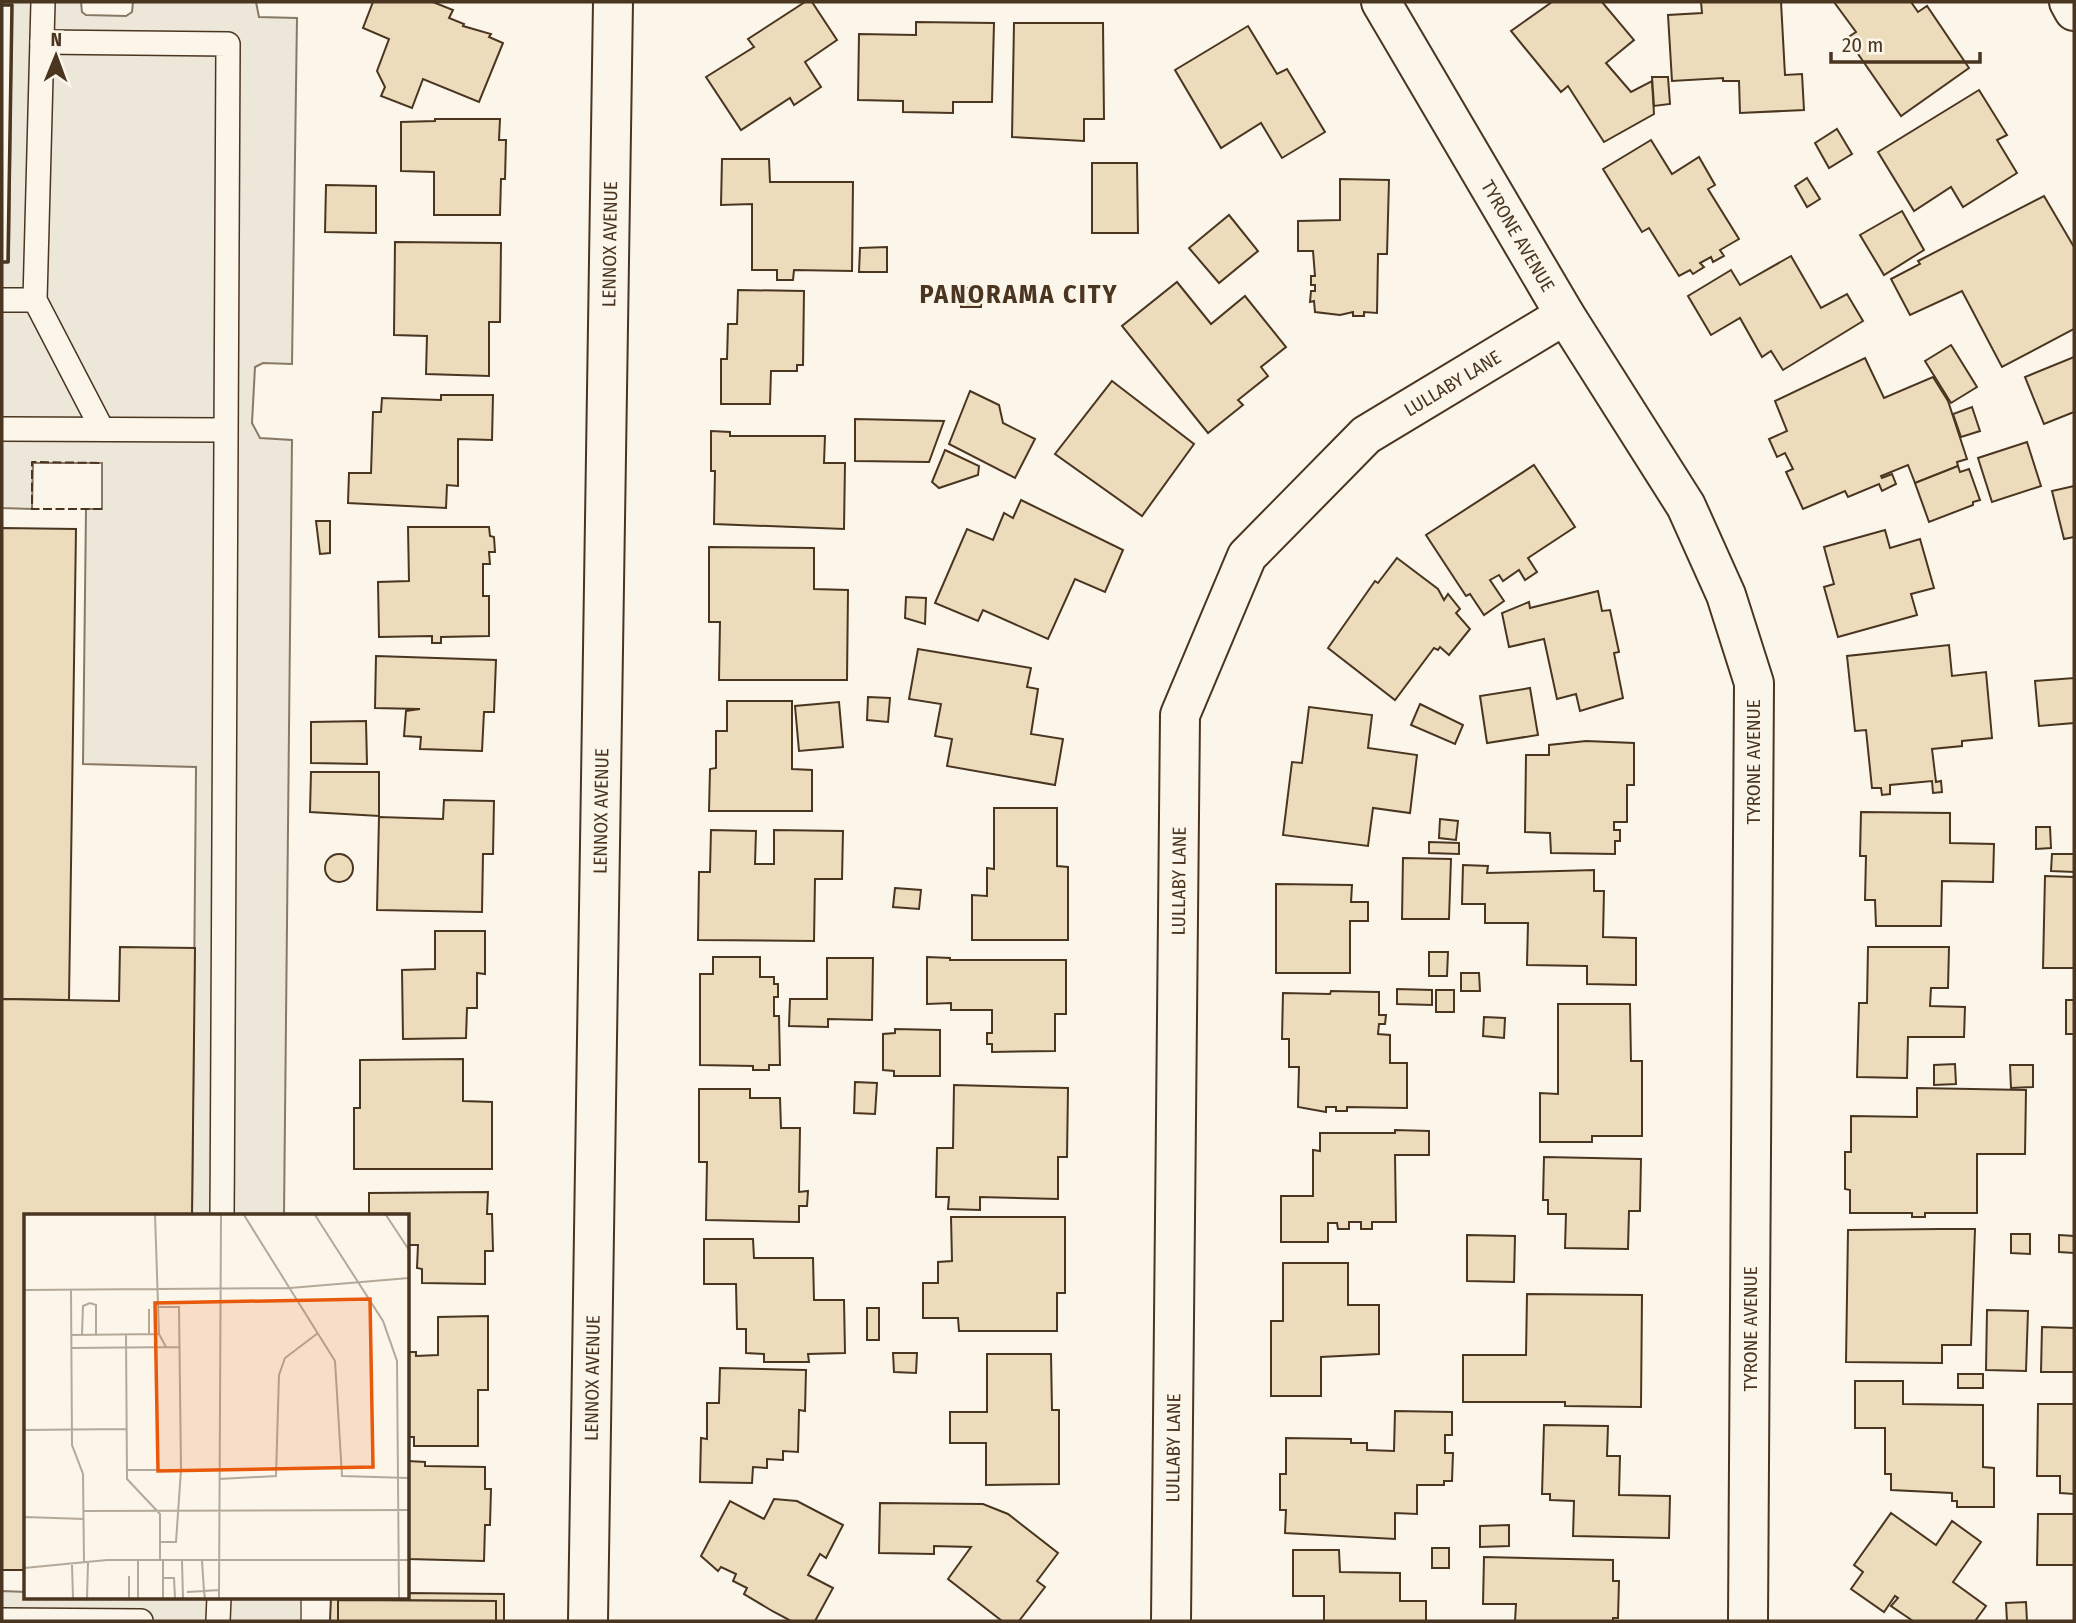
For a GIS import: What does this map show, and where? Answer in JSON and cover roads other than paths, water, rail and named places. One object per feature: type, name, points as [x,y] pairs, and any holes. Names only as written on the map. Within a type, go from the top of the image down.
[{"type":"street","name":"LENNOX AVENUE","points":[[588,1621],[614,2]]},
{"type":"street","name":"TYRONE AVENUE","points":[[1381,2],[1565,315],[1686,506],[1726,595],[1754,683],[1748,1621]]},
{"type":"street","points":[[2069,2],[2074,11]]},
{"type":"street","name":"LULLABY LANE","points":[[1171,1621],[1181,715],[1247,556],[1366,435],[1565,315]]},
{"type":"lane","points":[[43,2],[35,300],[102,429]]},
{"type":"lane","points":[[42,42],[228,44],[223,429],[226,764],[222,1214]]},
{"type":"lane","points":[[2,300],[35,300]]},
{"type":"lane","points":[[2,429],[223,429]]},
{"type":"lane","points":[[218,1621],[219,1598]]},
{"type":"lane","points":[[2,1620],[141,1621]]},
{"type":"district","name":"PANORAMA CITY","points":[[1019,294]]}]
